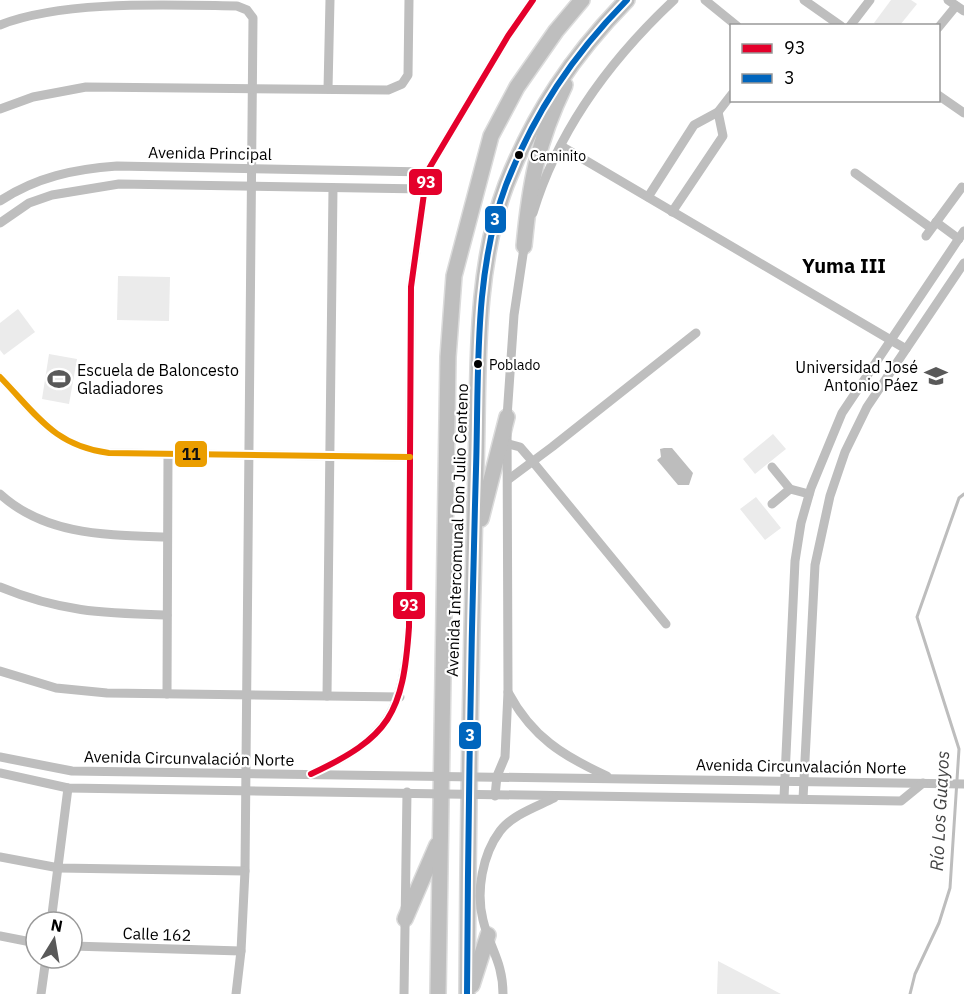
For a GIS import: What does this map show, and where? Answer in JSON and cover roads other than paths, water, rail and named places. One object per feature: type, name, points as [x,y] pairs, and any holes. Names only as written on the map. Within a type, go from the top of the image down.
[{"type":"main road","name":"Avenida Intercomunal Don Julio Centeno","points":[[438,994],[447,357],[454,276],[491,136],[517,87],[582,0]]},
{"type":"main road","name":"Avenida Intercomunal Don Julio Centeno","points":[[468,994],[468,776],[474,545],[481,335],[488,256],[506,187],[543,104],[586,44],[627,0]]},
{"type":"main road","points":[[524,246],[531,182],[540,142],[586,44]]},
{"type":"main road","points":[[474,545],[507,417]]},
{"type":"main road","points":[[405,919],[440,840]]},
{"type":"main road","points":[[468,994],[488,935]]},
{"type":"street","points":[[328,89],[330,0]]},
{"type":"street","points":[[0,109],[33,97],[86,87],[388,90],[402,84],[408,75],[409,0]]},
{"type":"street","points":[[311,774],[347,757],[370,739],[387,720],[400,697],[406,669],[409,627],[411,287],[427,172],[508,36],[533,0]]},
{"type":"street","points":[[495,796],[497,776],[505,757],[508,692],[509,444],[507,417],[514,315],[524,246],[539,196],[561,146],[594,89],[645,27],[674,0]]},
{"type":"street","points":[[705,0],[735,24]]},
{"type":"street","points":[[804,0],[838,24]]},
{"type":"street","points":[[852,24],[870,0]]},
{"type":"street","points":[[0,25],[20,17],[82,8],[237,6],[247,10],[253,18],[245,871],[241,951],[236,994]]},
{"type":"street","points":[[940,27],[956,6]]},
{"type":"street","points":[[940,96],[962,108]]},
{"type":"street","points":[[648,197],[694,125],[718,112],[730,97]]},
{"type":"street","points":[[672,212],[723,136],[718,112]]},
{"type":"street","points":[[561,146],[906,348]]},
{"type":"street","name":"Avenida Principal","points":[[0,201],[19,189],[43,179],[93,168],[427,172]]},
{"type":"street","points":[[784,798],[795,561],[809,494],[825,449],[842,413],[961,235],[931,228],[855,173]]},
{"type":"street","name":"Avenida Principal","points":[[0,223],[29,203],[88,187],[119,184],[424,189]]},
{"type":"street","points":[[931,228],[962,187]]},
{"type":"street","points":[[327,696],[333,188]]},
{"type":"street","points":[[803,799],[815,565],[821,531],[845,452],[867,407],[964,263]]},
{"type":"street","points":[[509,479],[696,333]]},
{"type":"street","points":[[0,377],[53,432],[69,444],[109,453],[410,457]]},
{"type":"street","points":[[509,444],[519,447],[533,462],[666,624]]},
{"type":"street","points":[[167,694],[168,454]]},
{"type":"street","points":[[772,467],[790,489],[809,494]]},
{"type":"street","points":[[772,504],[790,489]]},
{"type":"street","points":[[0,494],[28,514],[87,534],[167,537]]},
{"type":"street","points":[[0,587],[68,610],[167,615]]},
{"type":"street","points":[[0,671],[56,688],[167,694],[400,697]]},
{"type":"street","points":[[508,692],[517,709],[553,749],[612,779]]},
{"type":"street","name":"Avenida Circunvalación Norte","points":[[0,757],[72,771],[311,774],[441,785],[468,796],[901,801],[923,783]]},
{"type":"street","name":"Avenida Circunvalación Norte","points":[[0,773],[68,788],[246,791],[407,792],[441,785],[468,776],[923,783]]},
{"type":"street","points":[[923,783],[964,784]]},
{"type":"street","points":[[53,910],[68,788]]},
{"type":"street","points":[[404,994],[407,792]]},
{"type":"street","points":[[503,994],[503,972],[488,935],[480,902],[483,869],[500,831],[518,816],[558,796]]},
{"type":"street","points":[[0,857],[59,868],[245,871]]},
{"type":"street","points":[[0,936],[24,941]]},
{"type":"street","name":"Calle 162","points":[[84,946],[241,951]]},
{"type":"street","points":[[41,994],[44,970]]},
{"type":"waterway","name":"Río Los Guayos","points":[[910,994],[915,974],[939,923],[950,888],[959,749],[917,617],[959,498],[964,494]]},
{"type":"place","name":"Caminito","points":[[519,155]]},
{"type":"place","name":"Poblado","points":[[478,364]]},
{"type":"place","name":"Universidad José Antonio Páez","points":[[936,376]]},
{"type":"place","name":"Escuela de Baloncesto Gladiadores","points":[[59,379]]},
{"type":"district","name":"Yuma III","points":[[844,266]]}]
